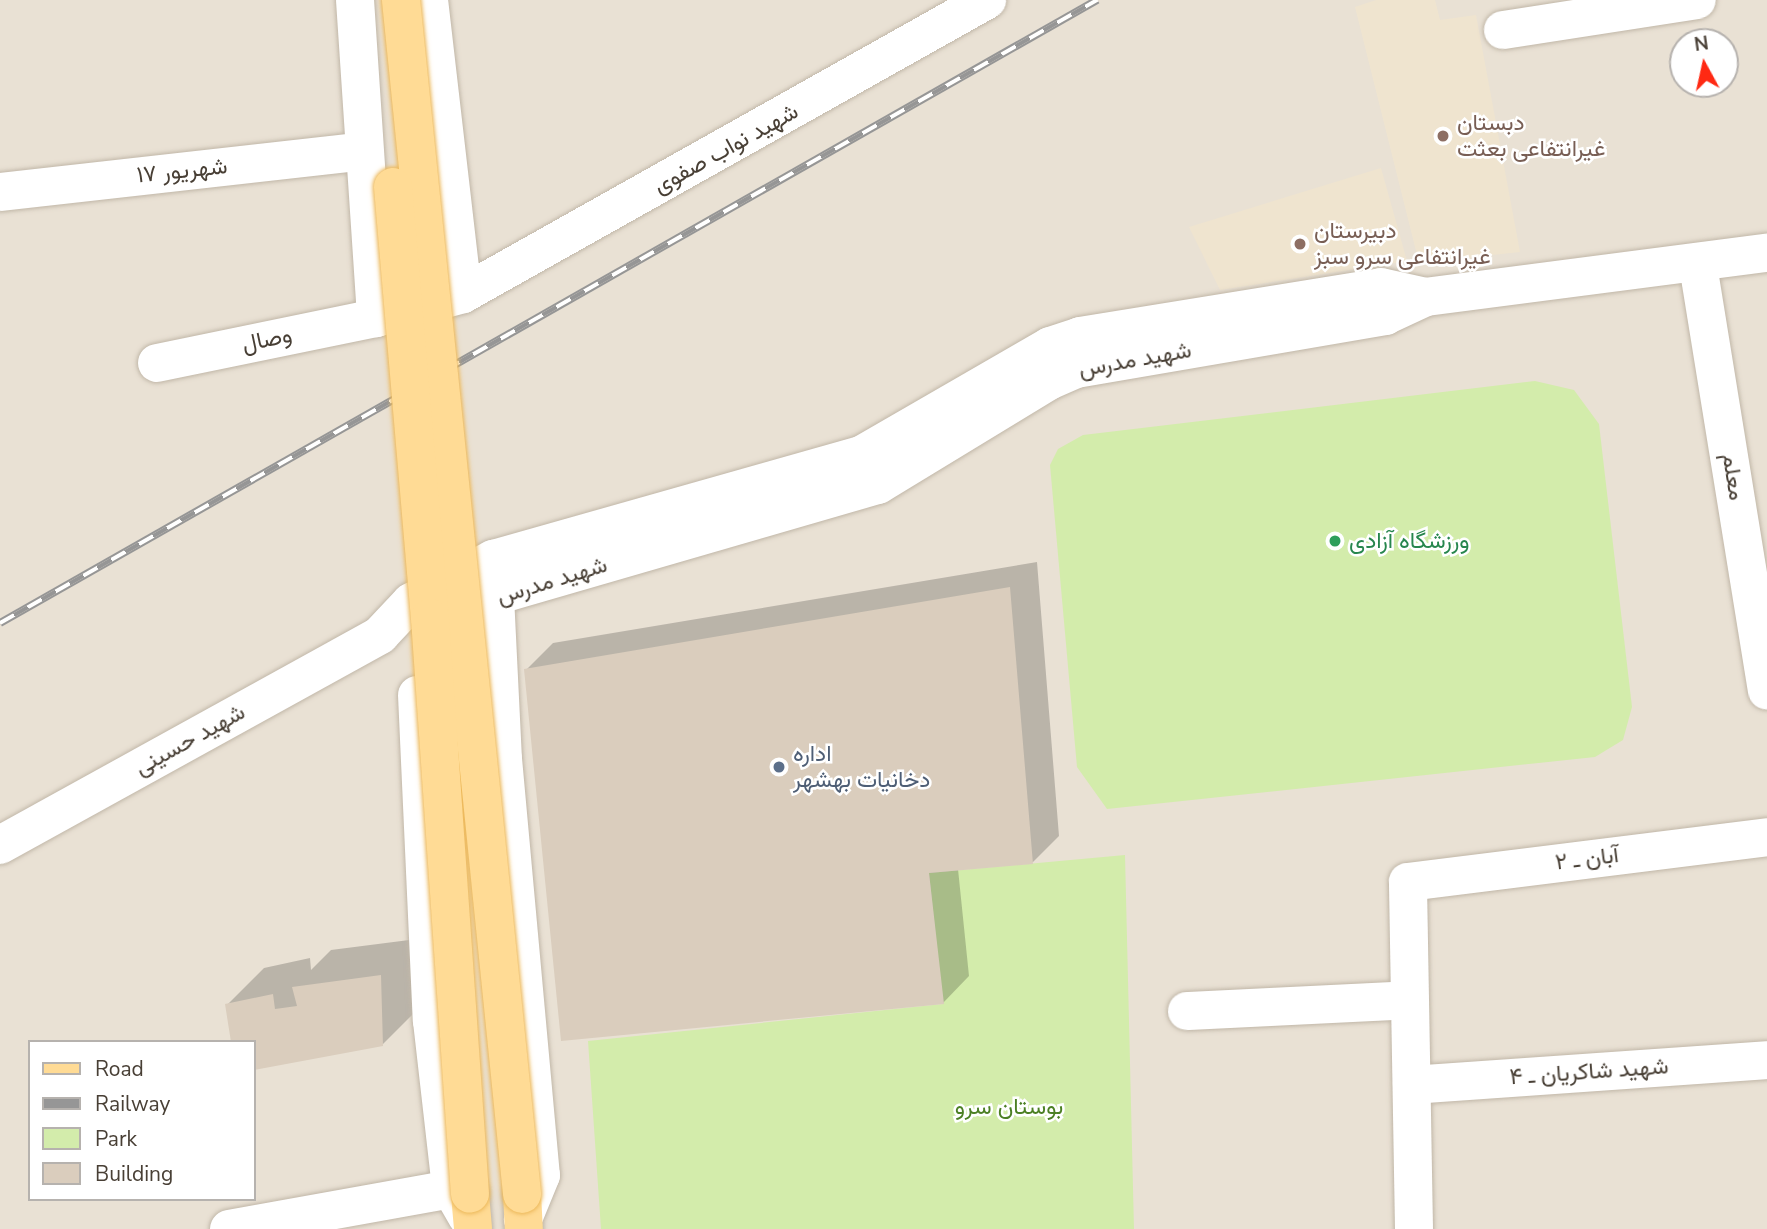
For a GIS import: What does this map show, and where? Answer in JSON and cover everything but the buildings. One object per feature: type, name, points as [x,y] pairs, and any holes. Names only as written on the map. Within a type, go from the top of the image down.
[{"type":"main road","points":[[375,0],[430,618],[465,1204]]},
{"type":"main road","points":[[401,0],[523,1214]]},
{"type":"street","points":[[355,0],[376,317]]},
{"type":"street","points":[[429,0],[463,294]]},
{"type":"street","name":"شهید نواب صفوی","points":[[376,317],[463,294],[987,0]]},
{"type":"street","points":[[1503,30],[1649,4],[1697,0]]},
{"type":"street","points":[[359,64],[436,58]]},
{"type":"street","name":"۱۷ شهریور","points":[[0,192],[365,151]]},
{"type":"street","name":"شهید مدرس","points":[[397,637],[411,602],[494,578],[863,454],[1050,346],[1080,336],[1381,287],[1426,297],[1698,265],[1767,253]]},
{"type":"street","name":"معلم","points":[[1698,265],[1762,614],[1767,690]]},
{"type":"street","name":"وصال","points":[[158,363],[376,317]]},
{"type":"street","points":[[494,578],[503,759],[541,1175],[523,1214]]},
{"type":"street","name":"شهید مدرس","points":[[397,637],[494,578]]},
{"type":"street","points":[[229,1229],[465,1204],[432,1021],[419,743],[397,637]]},
{"type":"street","name":"شهید حسینی","points":[[0,845],[397,637]]},
{"type":"street","points":[[419,743],[501,719]]},
{"type":"street","points":[[419,743],[503,759]]},
{"type":"street","name":"آبان ـ ۲","points":[[1410,1000],[1408,881],[1767,837]]},
{"type":"street","points":[[1187,1011],[1410,1000],[1414,1229]]},
{"type":"street","name":"شهید شاکریان ـ ۴","points":[[1412,1085],[1767,1060]]},
{"type":"shaded area","points":[[0,0],[1767,0],[1767,1229],[0,1229]]},
{"type":"shaded area","name":"دبستان غیرانتفاعی بعثت","points":[[1376,0],[1435,0],[1440,20],[1476,15],[1520,252],[1419,263],[1355,7]]},
{"type":"shaded area","name":"دبیرستان غیرانتفاعی سرو سبز","points":[[1381,168],[1407,261],[1220,290],[1189,227]]},
{"type":"green space","name":"ورزشگاه آزادی","points":[[1535,381],[1574,390],[1599,424],[1632,707],[1623,740],[1595,757],[1107,809],[1077,767],[1050,465],[1058,449],[1083,435]]},
{"type":"green space","name":"بوستان سرو","points":[[1125,855],[1134,1229],[601,1229],[588,1041],[943,1004],[929,873]]},
{"type":"railway","points":[[0,623],[1097,0]]},
{"type":"place","name":"دبستان غیرانتفاعی بعثت","points":[[1443,136]]},
{"type":"place","name":"دبیرستان غیرانتفاعی سرو سبز","points":[[1300,244]]},
{"type":"place","name":"ورزشگاه آزادی","points":[[1335,541]]},
{"type":"place","name":"اداره دخانیات بهشهر","points":[[779,767]]}]
